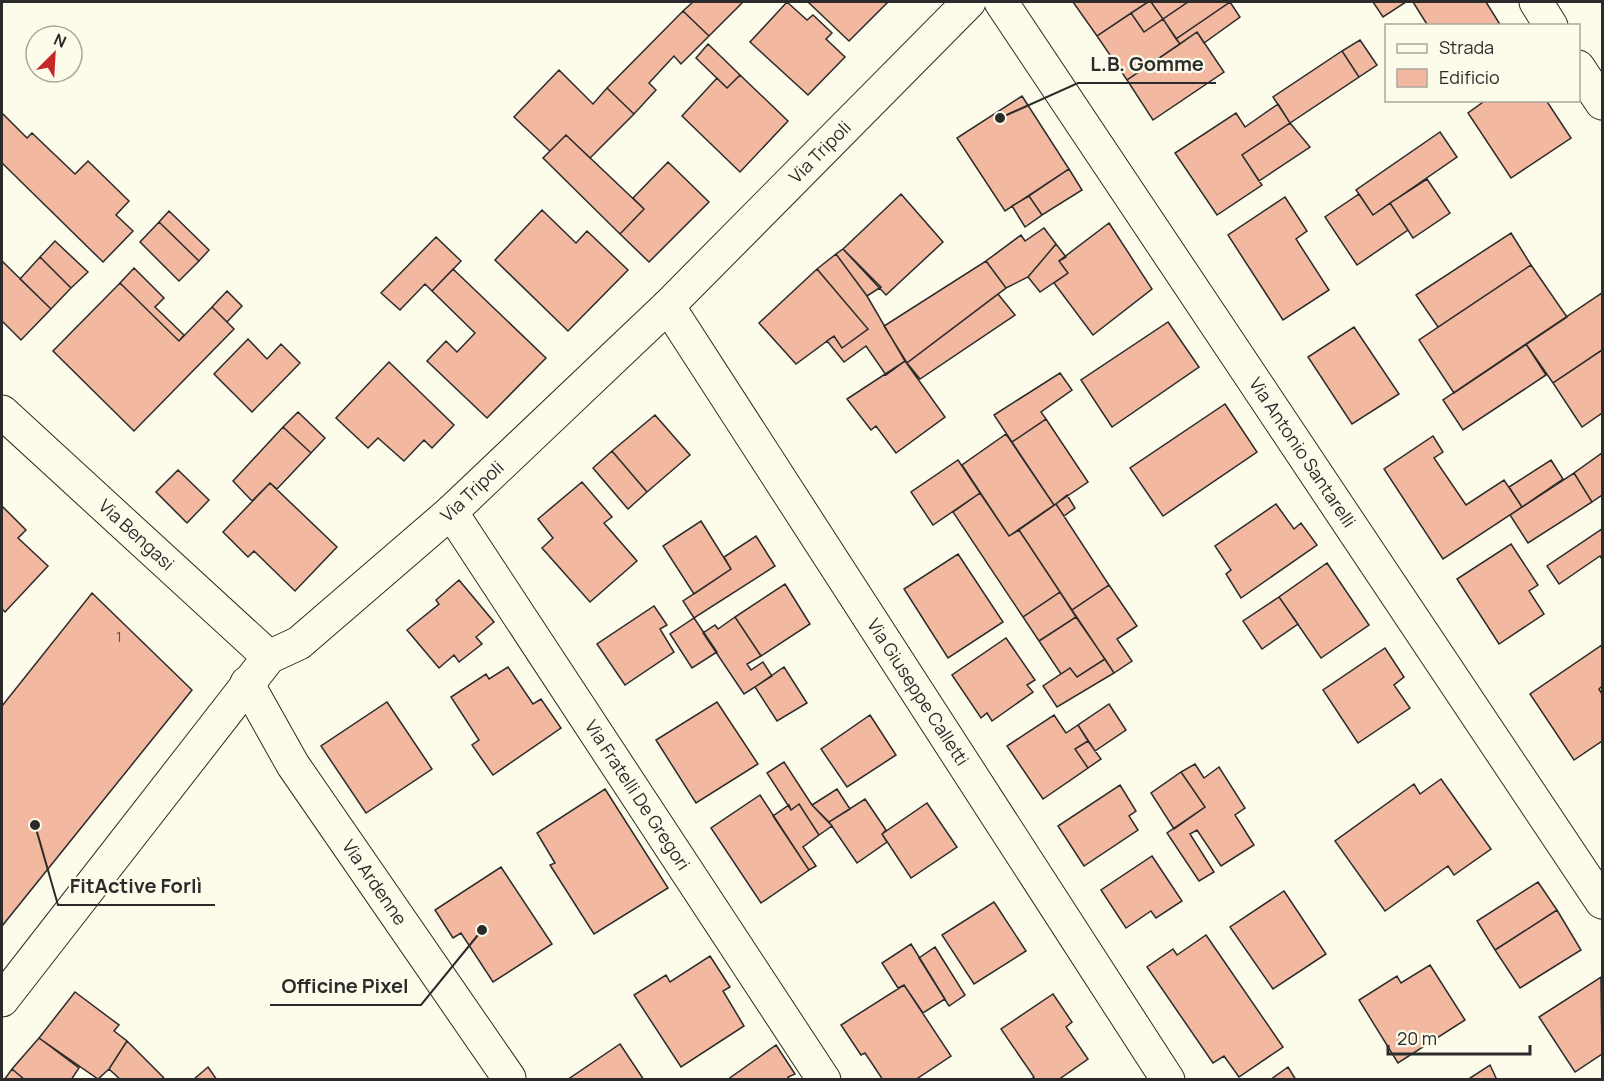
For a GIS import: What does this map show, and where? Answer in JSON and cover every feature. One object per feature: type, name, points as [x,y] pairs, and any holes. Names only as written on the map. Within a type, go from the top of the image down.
[{"type":"street","name":"Via Tripoli","points":[[2,1000],[269,657],[299,644],[451,512],[668,306],[969,2]]},
{"type":"street","name":"Via Antonio Santarelli","points":[[1001,2],[1602,902]]},
{"type":"street","points":[[1536,2],[1550,24]]},
{"type":"street","points":[[1580,70],[1602,103]]},
{"type":"street","name":"Via Giuseppe Calletti","points":[[668,306],[1168,1080]]},
{"type":"street","name":"Via Bengasi","points":[[2,412],[269,657]]},
{"type":"street","name":"Via Fratelli De Gregori","points":[[451,512],[824,1080]]},
{"type":"street","name":"Via Ardenne","points":[[247,683],[293,765],[509,1078]]},
{"type":"building","points":[[693,2],[743,2],[709,36],[683,11]]},
{"type":"building","points":[[787,2],[807,20],[813,15],[832,33],[826,39],[845,57],[808,95],[750,42]]},
{"type":"building","points":[[808,2],[888,2],[849,41]]},
{"type":"building","points":[[1073,2],[1148,2],[1097,36]]},
{"type":"building","points":[[1151,2],[1163,19],[1144,32],[1131,13]]},
{"type":"building","points":[[1151,2],[1188,2],[1163,19]]},
{"type":"building","points":[[1188,2],[1230,2],[1176,39],[1163,19]]},
{"type":"building","points":[[1230,2],[1240,17],[1204,43],[1197,32],[1180,44],[1176,39]]},
{"type":"building","points":[[1373,2],[1406,2],[1383,17]]},
{"type":"building","points":[[1413,2],[1486,2],[1500,24],[1427,24]]},
{"type":"building","points":[[683,11],[709,36],[681,64],[674,56],[649,83],[656,90],[634,114],[607,88]]},
{"type":"building","points":[[1131,13],[1144,32],[1163,19],[1180,44],[1127,80],[1097,36]]},
{"type":"building","points":[[1197,32],[1224,72],[1153,120],[1127,80]]},
{"type":"building","points":[[1360,40],[1377,65],[1359,77],[1342,51]]},
{"type":"building","points":[[708,44],[740,75],[727,88],[696,58]]},
{"type":"building","points":[[1342,51],[1359,77],[1290,123],[1273,97]]},
{"type":"building","points":[[559,70],[593,104],[607,88],[634,114],[590,158],[566,135],[550,151],[514,117]]},
{"type":"building","points":[[740,75],[788,121],[740,172],[682,116],[717,78],[727,88]]},
{"type":"building","points":[[1022,96],[1069,169],[1005,211],[957,138]]},
{"type":"building","points":[[1483,102],[1547,102],[1571,138],[1511,178],[1468,113]]},
{"type":"building","points":[[1278,104],[1290,123],[1242,155],[1262,185],[1217,215],[1175,153],[1236,113],[1245,127]]},
{"type":"building","points":[[2,113],[27,138],[32,133],[75,174],[88,161],[129,201],[116,215],[133,231],[103,262],[2,163]]},
{"type":"building","points":[[1290,123],[1310,147],[1259,181],[1242,155]]},
{"type":"building","points":[[1440,132],[1457,157],[1373,215],[1356,190]]},
{"type":"building","points":[[566,135],[644,209],[620,234],[543,158]]},
{"type":"building","points":[[668,162],[709,202],[649,262],[620,234],[644,209],[633,198]]},
{"type":"building","points":[[1069,169],[1082,190],[1042,215],[1029,196]]},
{"type":"building","points":[[1427,179],[1450,213],[1413,238],[1390,203]]},
{"type":"building","points":[[901,194],[943,242],[886,295],[843,249]]},
{"type":"building","points":[[1359,194],[1373,215],[1390,203],[1408,230],[1357,265],[1325,217]]},
{"type":"building","points":[[1029,196],[1042,215],[1025,227],[1012,206]]},
{"type":"building","points":[[1285,197],[1307,231],[1296,239],[1329,290],[1283,320],[1228,235]]},
{"type":"building","points":[[542,210],[576,243],[587,231],[628,270],[568,331],[495,260]]},
{"type":"building","points":[[169,211],[209,250],[199,261],[159,222]]},
{"type":"building","points":[[159,222],[199,261],[179,281],[140,242]]},
{"type":"building","points":[[1109,223],[1152,289],[1093,335],[1054,283],[1068,273],[1059,261]]},
{"type":"building","points":[[1044,228],[1056,244],[1028,277],[1006,288],[986,261],[1021,235],[1025,241]]},
{"type":"building","points":[[1511,233],[1531,265],[1438,327],[1416,295]]},
{"type":"building","points":[[436,237],[461,261],[432,291],[425,284],[400,310],[381,293]]},
{"type":"building","points":[[55,241],[88,272],[71,288],[40,257]]},
{"type":"building","points":[[1056,244],[1066,257],[1059,261],[1068,273],[1040,292],[1028,277]]},
{"type":"building","points":[[843,249],[881,287],[867,296],[836,254]]},
{"type":"building","points":[[836,254],[867,296],[905,361],[886,375],[866,346],[844,362],[827,341],[834,336],[842,348],[868,329],[817,269]]},
{"type":"building","points":[[40,257],[71,288],[51,309],[20,279]]},
{"type":"building","points":[[2,261],[51,309],[21,340],[2,321]]},
{"type":"building","points":[[986,261],[1006,288],[907,363],[884,326]]},
{"type":"building","points":[[1531,265],[1567,317],[1454,393],[1419,340]]},
{"type":"building","points":[[134,268],[164,298],[155,307],[184,335],[179,341],[120,283]]},
{"type":"building","points":[[453,269],[546,358],[487,418],[427,361],[446,341],[457,352],[475,333],[432,291]]},
{"type":"building","points":[[817,269],[868,329],[842,348],[834,336],[796,364],[759,323]]},
{"type":"building","points":[[120,283],[179,341],[212,307],[234,329],[134,431],[53,351]]},
{"type":"building","points":[[227,291],[242,306],[227,322],[212,307]]},
{"type":"building","points":[[1602,293],[1602,350],[1553,383],[1526,344]]},
{"type":"building","points":[[998,294],[1015,315],[920,379],[907,363]]},
{"type":"building","points":[[1168,322],[1199,367],[1112,427],[1081,380]]},
{"type":"building","points":[[1354,327],[1399,394],[1352,424],[1308,357]]},
{"type":"building","points":[[248,339],[267,359],[281,344],[300,363],[252,412],[214,374]]},
{"type":"building","points":[[1526,344],[1546,375],[1463,430],[1443,400]]},
{"type":"building","points":[[1602,350],[1602,413],[1582,427],[1553,383]]},
{"type":"building","points":[[905,361],[945,417],[896,453],[876,426],[871,430],[847,399]]},
{"type":"building","points":[[389,362],[454,425],[432,448],[424,440],[404,461],[378,438],[368,448],[336,418]]},
{"type":"building","points":[[1060,373],[1072,390],[1041,412],[1046,419],[1012,442],[994,415]]},
{"type":"building","points":[[1225,404],[1257,452],[1163,516],[1130,468]]},
{"type":"building","points":[[298,412],[325,438],[311,453],[283,427]]},
{"type":"building","points":[[655,415],[690,455],[647,492],[612,451]]},
{"type":"building","points":[[1046,419],[1088,482],[1054,505],[1012,442]]},
{"type":"building","points":[[283,427],[311,453],[277,489],[270,483],[252,501],[233,481]]},
{"type":"building","points":[[1006,434],[1054,505],[1009,536],[962,465]]},
{"type":"building","points":[[1433,436],[1443,452],[1434,458],[1466,505],[1504,480],[1522,507],[1443,559],[1384,469]]},
{"type":"building","points":[[612,451],[647,492],[628,509],[593,468]]},
{"type":"building","points":[[1602,453],[1602,495],[1592,502],[1574,473]]},
{"type":"building","points":[[958,460],[980,493],[933,525],[911,492]]},
{"type":"building","points":[[1551,460],[1563,479],[1522,507],[1509,487]]},
{"type":"building","points":[[178,470],[209,500],[187,523],[156,492]]},
{"type":"building","points":[[1574,473],[1592,502],[1528,543],[1510,515]]},
{"type":"building","points":[[582,482],[612,517],[604,523],[637,561],[590,602],[542,548],[553,538],[538,519]]},
{"type":"building","points":[[270,483],[337,547],[295,591],[254,551],[248,557],[223,532]]},
{"type":"building","points":[[980,493],[1009,536],[1019,530],[1060,592],[1023,617],[953,512]]},
{"type":"building","points":[[1067,495],[1075,508],[1064,516],[1056,504]]},
{"type":"building","points":[[1056,504],[1109,585],[1072,610],[1019,530]]},
{"type":"building","points":[[1276,504],[1294,529],[1301,523],[1317,545],[1241,598],[1226,574],[1231,570],[1215,546]]},
{"type":"building","points":[[2,506],[26,530],[18,538],[48,566],[5,612],[2,609]]},
{"type":"building","points":[[701,521],[731,569],[694,594],[663,546]]},
{"type":"building","points":[[1602,529],[1602,559],[1600,556],[1559,584],[1547,566]]},
{"type":"building","points":[[756,536],[775,566],[694,618],[683,601],[731,569],[724,557]]},
{"type":"building","points":[[1511,544],[1538,585],[1529,591],[1544,614],[1499,644],[1457,579]]},
{"type":"building","points":[[958,554],[1003,622],[948,658],[904,589]]},
{"type":"building","points":[[1327,563],[1369,625],[1321,658],[1279,597]]},
{"type":"building","points":[[459,580],[494,622],[476,637],[482,644],[459,662],[454,655],[439,668],[407,630],[439,604],[436,600]]},
{"type":"building","points":[[785,584],[810,624],[761,656],[735,617]]},
{"type":"building","points":[[1109,585],[1137,626],[1117,639],[1132,661],[1114,673],[1072,610]]},
{"type":"building","points":[[1060,592],[1076,617],[1039,641],[1023,617]]},
{"type":"building","points":[[92,593],[192,690],[2,926],[2,706]]},
{"type":"building","points":[[1279,597],[1298,624],[1262,649],[1243,621]]},
{"type":"building","points":[[654,606],[667,625],[660,629],[674,652],[625,685],[597,644]]},
{"type":"building","points":[[735,617],[761,656],[747,664],[751,670],[763,662],[772,676],[744,694],[703,633],[715,625],[718,629]]},
{"type":"building","points":[[1076,617],[1105,659],[1077,677],[1070,668],[1061,674],[1039,641]]},
{"type":"building","points":[[694,618],[717,652],[692,668],[670,634]]},
{"type":"building","points":[[1006,638],[1035,680],[1027,685],[1033,692],[992,721],[987,713],[981,718],[952,675]]},
{"type":"building","points":[[1602,645],[1602,686],[1599,689],[1602,694],[1602,741],[1574,760],[1530,694]]},
{"type":"building","points":[[1385,648],[1404,677],[1394,685],[1410,708],[1358,743],[1323,690]]},
{"type":"building","points":[[1105,659],[1114,673],[1057,707],[1043,686],[1070,668],[1077,677]]},
{"type":"building","points":[[508,667],[533,704],[541,699],[561,728],[493,775],[472,745],[479,740],[451,697],[486,674],[489,679]]},
{"type":"building","points":[[784,667],[807,703],[777,721],[755,687]]},
{"type":"building","points":[[387,702],[432,769],[366,813],[321,746]]},
{"type":"building","points":[[717,702],[758,764],[696,803],[656,740]]},
{"type":"building","points":[[1109,704],[1126,730],[1095,751],[1078,725]]},
{"type":"building","points":[[870,715],[896,755],[847,787],[821,749]]},
{"type":"building","points":[[1054,715],[1066,733],[1078,725],[1088,741],[1075,749],[1088,768],[1043,799],[1007,746]]},
{"type":"building","points":[[1088,741],[1101,759],[1088,768],[1075,749]]},
{"type":"building","points":[[784,762],[812,805],[832,826],[819,835],[799,804],[791,810],[767,773]]},
{"type":"building","points":[[1195,764],[1204,778],[1219,767],[1245,808],[1235,815],[1254,845],[1221,866],[1197,830],[1190,834],[1214,872],[1199,881],[1167,833],[1205,807],[1181,772]]},
{"type":"building","points":[[1181,772],[1205,807],[1174,829],[1151,793]]},
{"type":"building","points":[[1441,779],[1491,849],[1454,875],[1448,866],[1385,911],[1335,841],[1414,784],[1420,794]]},
{"type":"building","points":[[1120,785],[1136,811],[1129,816],[1138,830],[1084,866],[1058,826]]},
{"type":"building","points":[[605,789],[668,888],[594,934],[550,865],[555,863],[537,833]]},
{"type":"building","points":[[837,789],[850,809],[829,822],[812,805]]},
{"type":"building","points":[[760,795],[809,870],[761,903],[711,828]]},
{"type":"building","points":[[865,799],[886,830],[882,834],[887,842],[857,863],[829,822]]},
{"type":"building","points":[[927,803],[957,847],[911,878],[882,834]]},
{"type":"building","points":[[799,804],[819,835],[803,847],[816,866],[809,870],[773,816],[789,805],[791,810]]},
{"type":"building","points":[[1152,856],[1182,901],[1156,918],[1151,911],[1126,928],[1101,890]]},
{"type":"building","points":[[501,867],[552,944],[493,982],[461,933],[453,938],[435,910]]},
{"type":"building","points":[[1538,882],[1557,910],[1495,950],[1477,921]]},
{"type":"building","points":[[1284,891],[1326,954],[1273,989],[1230,927]]},
{"type":"building","points":[[994,902],[1026,951],[974,984],[942,935]]},
{"type":"building","points":[[1557,910],[1581,950],[1520,988],[1495,950]]},
{"type":"building","points":[[1206,935],[1283,1047],[1239,1077],[1224,1056],[1213,1063],[1147,967],[1173,949],[1177,955]]},
{"type":"building","points":[[911,944],[945,999],[923,1013],[904,985],[898,988],[882,963]]},
{"type":"building","points":[[935,947],[965,995],[949,1006],[919,958]]},
{"type":"building","points":[[710,956],[730,987],[723,991],[744,1026],[681,1067],[634,995],[666,975],[670,982]]},
{"type":"building","points":[[1430,965],[1465,1020],[1398,1063],[1359,1000],[1397,976],[1401,983]]},
{"type":"building","points":[[1601,977],[1602,1054],[1575,1072],[1539,1017]]},
{"type":"building","points":[[904,985],[951,1056],[915,1080],[883,1080],[865,1053],[861,1055],[841,1025]]},
{"type":"building","points":[[75,992],[119,1025],[114,1031],[127,1041],[109,1069],[98,1079],[39,1038]]},
{"type":"building","points":[[1053,994],[1072,1022],[1066,1027],[1088,1059],[1058,1080],[1030,1080],[1034,1077],[1001,1029]]},
{"type":"building","points":[[39,1038],[79,1068],[71,1080],[25,1080],[12,1069]]},
{"type":"building","points":[[127,1041],[165,1080],[121,1080],[109,1069]]},
{"type":"building","points":[[620,1044],[644,1080],[567,1080]]},
{"type":"building","points":[[776,1045],[795,1074],[788,1077],[790,1080],[727,1080]]},
{"type":"building","points":[[1490,1065],[1497,1080],[1467,1080]]},
{"type":"building","points":[[208,1067],[217,1080],[193,1080]]},
{"type":"building","points":[[1288,1067],[1296,1080],[1270,1080]]},
{"type":"building","points":[[12,1069],[25,1080],[4,1080]]},
{"type":"place","name":"L.B. Gomme","points":[[1000,118]]},
{"type":"place","name":"FitActive Forlì","points":[[35,825]]},
{"type":"place","name":"Officine Pixel","points":[[482,930]]}]
